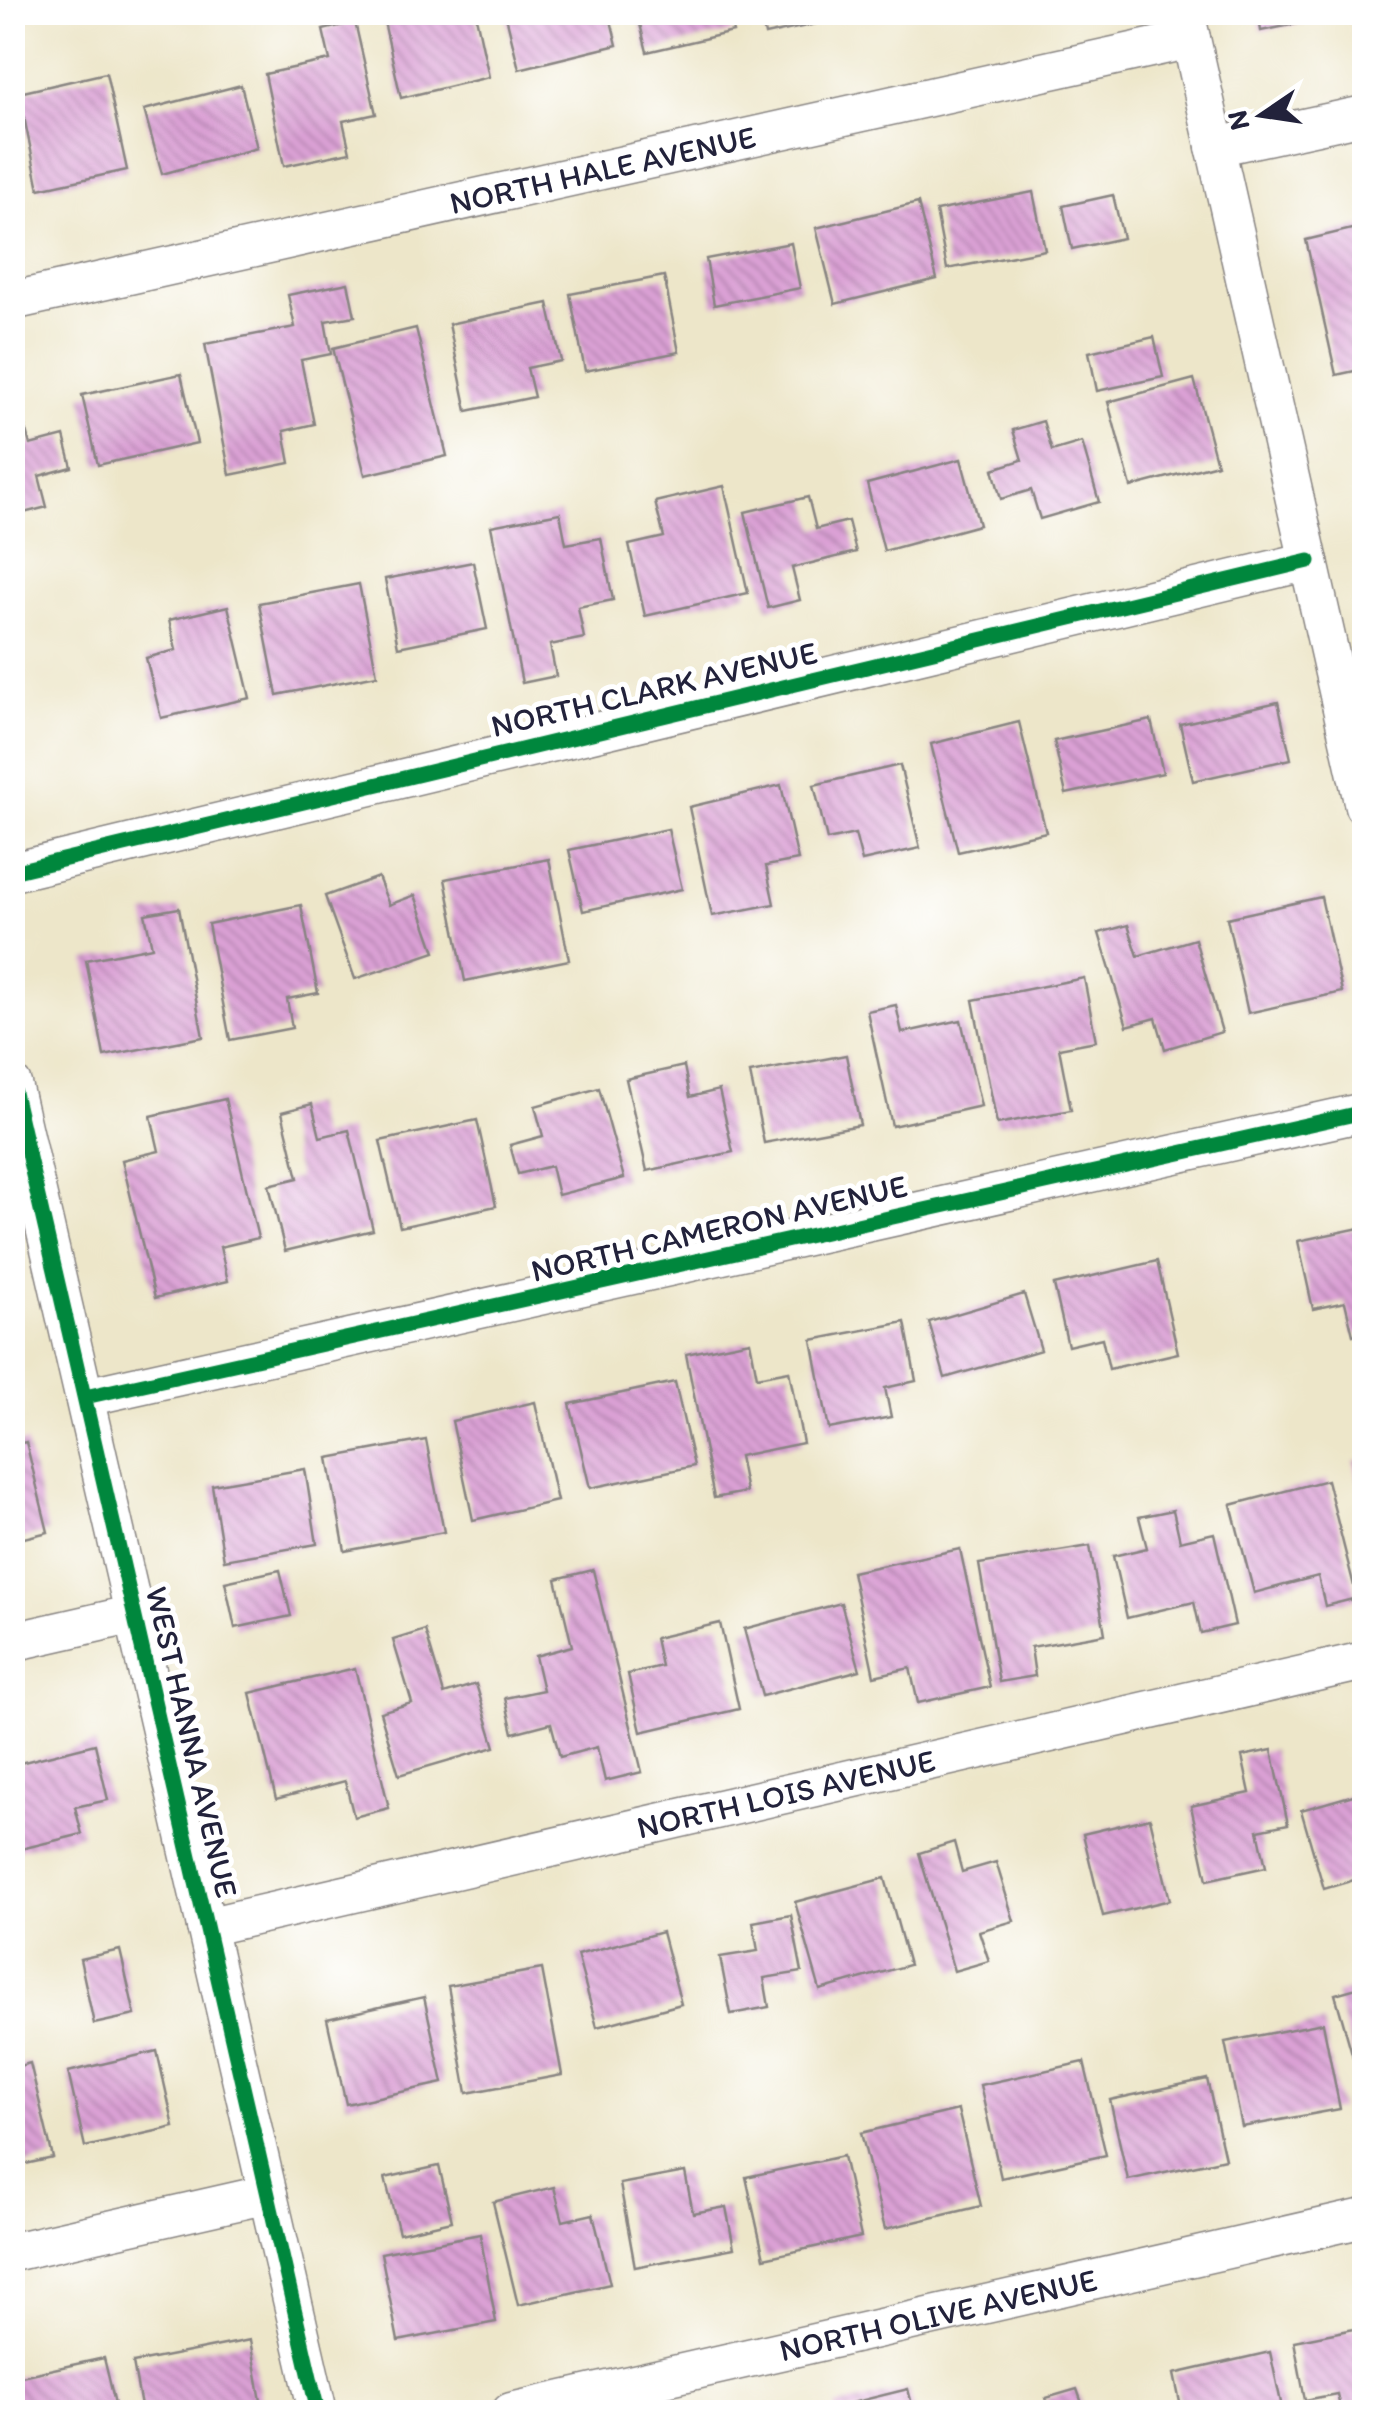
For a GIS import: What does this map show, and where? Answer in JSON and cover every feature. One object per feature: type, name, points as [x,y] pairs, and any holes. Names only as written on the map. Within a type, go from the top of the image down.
[{"type":"street","points":[[1188,26],[1309,561],[1356,731],[1364,806]]},
{"type":"street","name":"NORTH HALE AVENUE","points":[[12,301],[1188,26]]},
{"type":"street","points":[[1215,148],[1364,115]]},
{"type":"street","name":"NORTH CLARK AVENUE","points":[[12,872],[1309,561]]},
{"type":"street","name":"WEST HANNA AVENUE","points":[[12,1084],[318,2412]]},
{"type":"street","name":"NORTH CAMERON AVENUE","points":[[85,1397],[1364,1112]]},
{"type":"street","points":[[12,1642],[135,1614]]},
{"type":"street","name":"NORTH LOIS AVENUE","points":[[206,1927],[1364,1660]]},
{"type":"street","points":[[12,2252],[268,2194]]},
{"type":"street","name":"NORTH OLIVE AVENUE","points":[[511,2412],[1364,2218]]},
{"type":"building","points":[[405,12],[475,12],[489,77],[401,98],[383,17]]},
{"type":"building","points":[[505,12],[609,12],[617,45],[519,69]]},
{"type":"building","points":[[637,12],[729,12],[733,32],[647,52]]},
{"type":"building","points":[[760,12],[862,12],[862,14],[765,35]]},
{"type":"building","points":[[1258,12],[1335,12],[1336,16],[1261,31]]},
{"type":"building","points":[[355,22],[376,114],[343,121],[350,152],[284,166],[265,74],[330,60],[323,30]]},
{"type":"building","points":[[106,73],[127,170],[39,189],[19,93]]},
{"type":"building","points":[[241,85],[257,148],[162,174],[144,110]]},
{"type":"building","points":[[1033,192],[1045,250],[947,269],[936,211]]},
{"type":"building","points":[[1113,195],[1123,238],[1072,249],[1063,206]]},
{"type":"building","points":[[918,203],[937,279],[835,304],[816,228]]},
{"type":"building","points":[[1364,226],[1364,369],[1336,375],[1306,240]]},
{"type":"building","points":[[791,243],[800,288],[714,305],[706,259]]},
{"type":"building","points":[[664,276],[679,352],[585,371],[570,294]]},
{"type":"building","points":[[348,283],[355,316],[325,321],[331,354],[301,360],[314,424],[284,431],[290,463],[230,475],[205,344],[295,327],[288,295]]},
{"type":"building","points":[[548,303],[561,361],[527,368],[534,397],[467,411],[449,324]]},
{"type":"building","points":[[416,328],[447,456],[365,475],[333,348]]},
{"type":"building","points":[[1154,337],[1163,377],[1097,391],[1089,352]]},
{"type":"building","points":[[181,374],[197,443],[98,465],[82,395]]},
{"type":"building","points":[[1194,379],[1217,464],[1131,487],[1108,402]]},
{"type":"building","points":[[22,415],[30,445],[64,436],[72,467],[39,476],[47,507],[12,516],[12,417]]},
{"type":"building","points":[[1043,421],[1052,451],[1082,442],[1099,502],[1040,519],[1031,490],[1001,499],[993,469],[1022,460],[1013,430]]},
{"type":"building","points":[[961,459],[979,525],[884,551],[867,484]]},
{"type":"building","points":[[724,486],[748,593],[645,616],[629,545],[664,537],[655,502]]},
{"type":"building","points":[[808,497],[816,529],[848,521],[856,552],[792,568],[800,600],[768,608],[745,512]]},
{"type":"building","points":[[560,513],[566,544],[601,538],[613,600],[578,607],[584,638],[550,645],[556,676],[522,683],[491,526]]},
{"type":"building","points":[[473,562],[487,629],[398,647],[385,579]]},
{"type":"building","points":[[359,584],[377,675],[277,695],[259,603]]},
{"type":"building","points":[[228,606],[250,698],[161,718],[146,658],[176,650],[169,620]]},
{"type":"building","points":[[1278,702],[1291,759],[1193,781],[1180,724]]},
{"type":"building","points":[[1151,720],[1163,773],[1066,794],[1054,741]]},
{"type":"building","points":[[1019,722],[1046,832],[958,852],[931,744]]},
{"type":"building","points":[[900,765],[920,848],[862,861],[855,834],[827,840],[814,785]]},
{"type":"building","points":[[781,785],[798,860],[766,866],[774,904],[712,916],[689,807]]},
{"type":"building","points":[[668,829],[682,889],[583,911],[569,850]]},
{"type":"building","points":[[549,859],[569,960],[465,981],[445,879]]},
{"type":"building","points":[[378,877],[389,905],[415,895],[435,952],[355,979],[325,896]]},
{"type":"building","points":[[1321,897],[1342,992],[1248,1013],[1227,918]]},
{"type":"building","points":[[301,905],[318,993],[287,999],[292,1028],[230,1040],[208,924]]},
{"type":"building","points":[[179,908],[203,1037],[104,1056],[86,960],[152,947],[145,914]]},
{"type":"building","points":[[1128,925],[1138,956],[1195,939],[1222,1032],[1165,1049],[1156,1018],[1127,1026],[1099,933]]},
{"type":"building","points":[[1084,978],[1096,1041],[1059,1048],[1071,1110],[997,1124],[973,1000]]},
{"type":"building","points":[[896,1005],[902,1033],[961,1020],[981,1106],[892,1126],[867,1011]]},
{"type":"building","points":[[846,1055],[860,1125],[764,1143],[750,1073]]},
{"type":"building","points":[[684,1066],[690,1097],[719,1090],[733,1152],[647,1171],[626,1079]]},
{"type":"building","points":[[599,1088],[624,1178],[558,1195],[551,1166],[518,1174],[510,1145],[543,1136],[535,1106]]},
{"type":"building","points":[[225,1099],[258,1238],[220,1247],[228,1281],[155,1298],[122,1160],[159,1151],[151,1116]]},
{"type":"building","points":[[312,1104],[320,1137],[349,1130],[373,1230],[285,1251],[269,1185],[298,1178],[282,1112]]},
{"type":"building","points":[[477,1120],[496,1206],[400,1227],[380,1141]]},
{"type":"building","points":[[1364,1227],[1364,1333],[1353,1335],[1345,1302],[1313,1309],[1298,1241]]},
{"type":"building","points":[[1157,1261],[1178,1353],[1109,1369],[1102,1338],[1068,1346],[1054,1285]]},
{"type":"building","points":[[1024,1294],[1041,1350],[945,1378],[929,1322]]},
{"type":"building","points":[[905,1322],[916,1381],[885,1388],[891,1417],[829,1429],[812,1340]]},
{"type":"building","points":[[750,1341],[757,1377],[789,1371],[803,1443],[739,1456],[746,1492],[714,1498],[686,1354]]},
{"type":"building","points":[[675,1382],[694,1466],[590,1488],[570,1404]]},
{"type":"building","points":[[535,1402],[557,1501],[473,1520],[452,1421]]},
{"type":"building","points":[[426,1440],[444,1532],[345,1551],[328,1458]]},
{"type":"building","points":[[26,1442],[48,1532],[12,1541],[12,1445]]},
{"type":"building","points":[[1364,1459],[1364,1501],[1363,1501],[1354,1461]]},
{"type":"building","points":[[305,1469],[317,1544],[224,1560],[212,1485]]},
{"type":"building","points":[[1327,1480],[1357,1598],[1325,1606],[1318,1576],[1254,1593],[1231,1505]]},
{"type":"building","points":[[1173,1510],[1180,1541],[1214,1533],[1235,1625],[1201,1633],[1194,1602],[1127,1618],[1113,1556],[1147,1548],[1139,1517]]},
{"type":"building","points":[[1090,1546],[1105,1634],[1031,1647],[1035,1676],[999,1682],[979,1564]]},
{"type":"building","points":[[960,1549],[990,1687],[918,1703],[910,1668],[874,1676],[852,1572]]},
{"type":"building","points":[[280,1570],[291,1616],[235,1628],[225,1582]]},
{"type":"building","points":[[593,1570],[642,1772],[605,1781],[597,1747],[560,1757],[551,1723],[513,1733],[505,1698],[543,1690],[535,1656],[572,1646],[556,1579]]},
{"type":"building","points":[[841,1603],[860,1670],[762,1696],[744,1629]]},
{"type":"building","points":[[720,1623],[739,1709],[641,1732],[628,1674],[661,1666],[655,1638]]},
{"type":"building","points":[[425,1630],[444,1694],[476,1684],[495,1747],[399,1775],[380,1712],[412,1703],[393,1640]]},
{"type":"building","points":[[355,1668],[389,1808],[354,1817],[345,1781],[276,1799],[250,1693]]},
{"type":"building","points":[[95,1744],[108,1800],[75,1807],[82,1834],[17,1850],[12,1831],[12,1765]]},
{"type":"building","points":[[1272,1750],[1288,1824],[1258,1830],[1266,1867],[1207,1880],[1191,1806],[1250,1793],[1242,1756]]},
{"type":"building","points":[[1364,1792],[1364,1877],[1324,1889],[1301,1810]]},
{"type":"building","points":[[1150,1818],[1170,1900],[1103,1916],[1083,1834]]},
{"type":"building","points":[[954,1842],[962,1872],[996,1862],[1014,1921],[979,1931],[989,1961],[954,1971],[919,1853]]},
{"type":"building","points":[[885,1878],[909,1965],[820,1990],[795,1902]]},
{"type":"building","points":[[791,1915],[802,1972],[764,1978],[769,2007],[731,2014],[720,1957],[758,1951],[753,1922]]},
{"type":"building","points":[[662,1932],[681,2004],[597,2027],[577,1955]]},
{"type":"building","points":[[120,1950],[135,2015],[94,2024],[80,1959]]},
{"type":"building","points":[[542,1969],[562,2075],[467,2093],[448,1986]]},
{"type":"building","points":[[1364,1986],[1364,2092],[1363,2092],[1335,1994]]},
{"type":"building","points":[[424,1997],[443,2083],[346,2104],[327,2019]]},
{"type":"building","points":[[1323,2023],[1340,2109],[1242,2127],[1225,2042]]},
{"type":"building","points":[[157,2051],[174,2127],[85,2147],[68,2072]]},
{"type":"building","points":[[1084,2062],[1106,2155],[1001,2178],[980,2085]]},
{"type":"building","points":[[30,2063],[53,2158],[12,2167],[12,2068]]},
{"type":"building","points":[[1207,2079],[1225,2159],[1128,2180],[1110,2100]]},
{"type":"building","points":[[958,2110],[981,2206],[885,2229],[861,2133]]},
{"type":"building","points":[[843,2156],[861,2237],[764,2258],[746,2177]]},
{"type":"building","points":[[439,2166],[452,2221],[399,2233],[385,2178]]},
{"type":"building","points":[[685,2172],[693,2213],[726,2207],[734,2248],[635,2267],[620,2184]]},
{"type":"building","points":[[554,2187],[563,2221],[593,2214],[610,2284],[518,2305],[493,2202]]},
{"type":"building","points":[[480,2234],[496,2322],[398,2341],[381,2253]]},
{"type":"building","points":[[1364,2327],[1364,2412],[1341,2412],[1337,2394],[1305,2400],[1294,2341]]},
{"type":"building","points":[[250,2340],[263,2412],[142,2412],[133,2363]]},
{"type":"building","points":[[1270,2352],[1283,2412],[1182,2412],[1174,2374]]},
{"type":"building","points":[[104,2358],[117,2412],[12,2412],[12,2378]]},
{"type":"building","points":[[908,2389],[914,2412],[837,2412],[835,2407]]},
{"type":"building","points":[[1077,2389],[1085,2412],[1050,2412],[1046,2398]]},
{"type":"cycle path","points":[[12,872],[1309,561]]},
{"type":"cycle path","points":[[12,1084],[318,2412]]},
{"type":"cycle path","points":[[85,1397],[1364,1112]]}]
